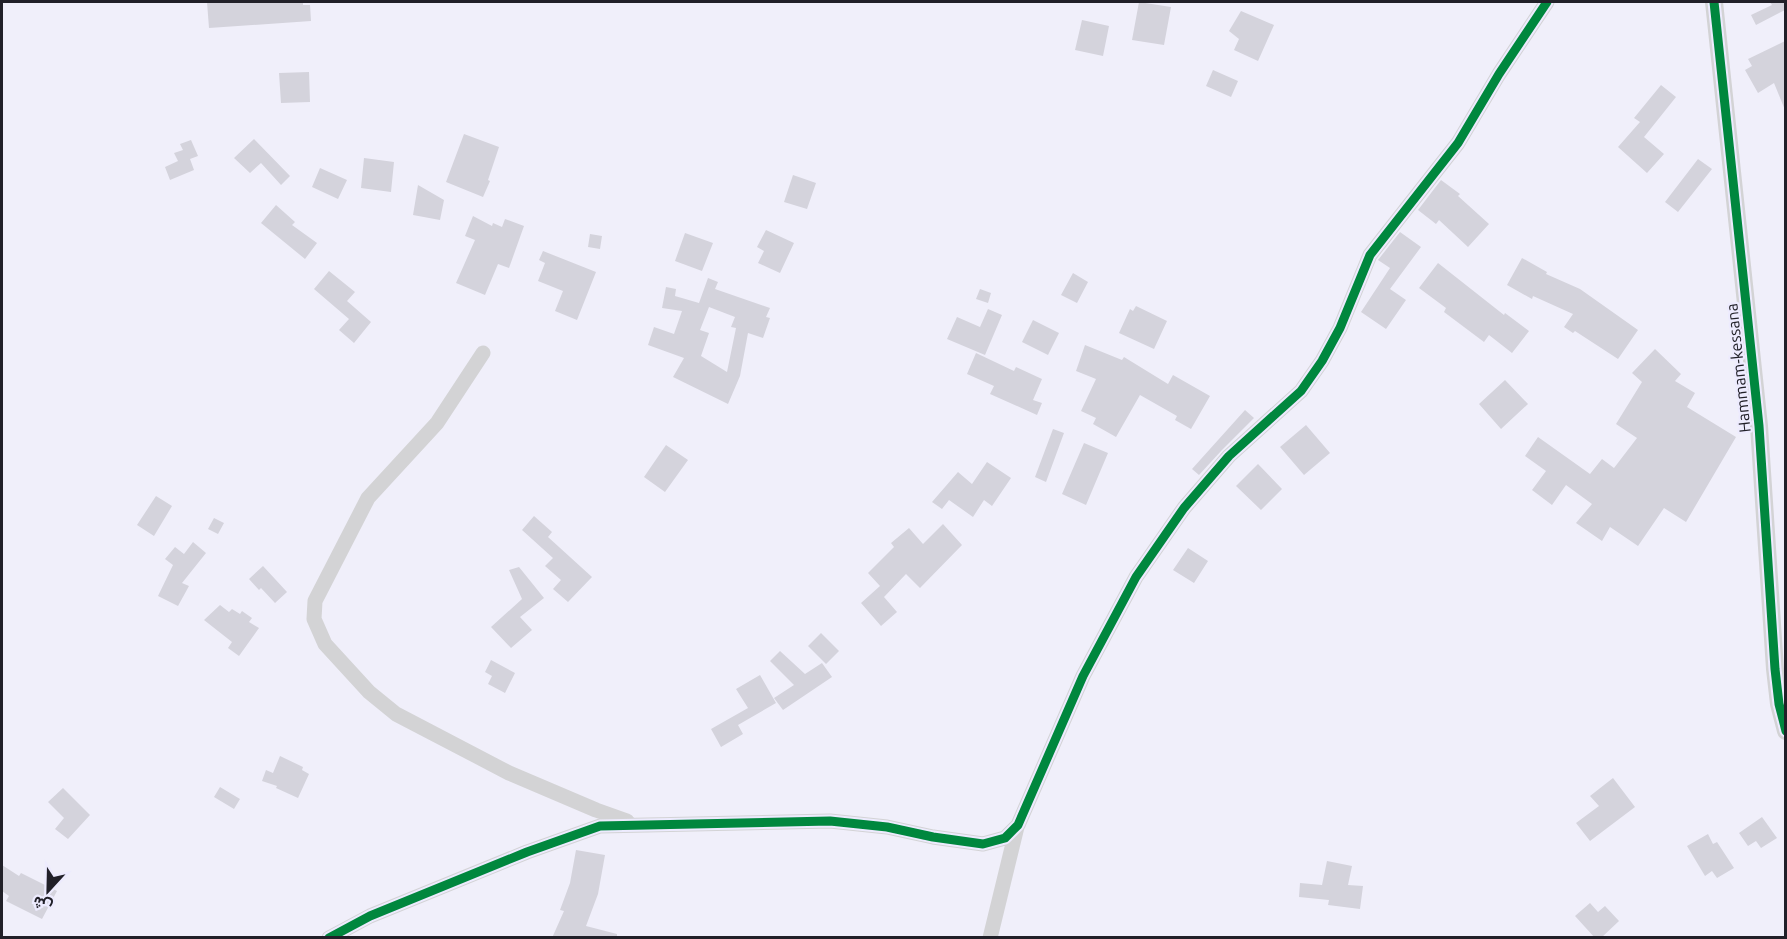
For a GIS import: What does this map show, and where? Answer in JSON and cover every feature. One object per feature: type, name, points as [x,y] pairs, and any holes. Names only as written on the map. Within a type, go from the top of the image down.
[{"type":"street","points":[[990,938],[1018,825],[1083,676],[1136,577],[1184,508],[1229,456],[1301,391],[1322,362],[1340,328],[1370,255],[1458,143],[1499,74],[1547,2]]},
{"type":"street","name":"Hammam-kessana","points":[[1714,2],[1759,426],[1775,669],[1785,731]]},
{"type":"street","points":[[483,353],[437,423],[368,498],[315,601],[314,619],[325,644],[369,692],[396,714],[509,773],[635,824]]},
{"type":"street","points":[[329,938],[370,916],[527,852],[600,826],[830,821],[887,827],[933,837],[983,844],[1005,838],[1018,825]]},
{"type":"building","points":[[207,2],[303,2],[303,5],[310,5],[311,21],[209,28]]},
{"type":"building","points":[[1139,2],[1171,7],[1164,45],[1132,40]]},
{"type":"building","points":[[1770,2],[1785,2],[1785,10],[1756,25],[1751,15],[1772,5]]},
{"type":"building","points":[[1241,11],[1274,25],[1258,61],[1234,50],[1239,39],[1229,31]]},
{"type":"building","points":[[1082,20],[1109,26],[1103,56],[1075,50]]},
{"type":"building","points":[[1785,41],[1785,110],[1774,83],[1758,93],[1745,70],[1752,66],[1748,59]]},
{"type":"building","points":[[1213,70],[1238,81],[1231,97],[1206,86]]},
{"type":"building","points":[[309,72],[310,102],[281,103],[279,73]]},
{"type":"building","points":[[1661,85],[1676,97],[1644,137],[1664,154],[1647,173],[1618,147],[1640,122],[1634,118]]},
{"type":"building","points":[[464,134],[499,147],[483,197],[446,182]]},
{"type":"building","points":[[254,139],[290,176],[281,185],[261,163],[250,173],[234,158]]},
{"type":"building","points":[[191,140],[198,156],[190,159],[194,170],[170,180],[165,167],[178,161],[174,153],[183,150],[180,144]]},
{"type":"building","points":[[364,158],[394,162],[391,192],[361,188]]},
{"type":"building","points":[[1698,159],[1712,169],[1678,212],[1665,202]]},
{"type":"building","points":[[320,168],[347,180],[338,199],[312,187]]},
{"type":"building","points":[[793,175],[816,183],[807,209],[784,202]]},
{"type":"building","points":[[1441,180],[1460,194],[1458,196],[1489,224],[1468,247],[1439,220],[1436,224],[1418,210]]},
{"type":"building","points":[[418,185],[444,200],[440,220],[413,215]]},
{"type":"building","points":[[276,205],[295,222],[292,225],[317,243],[305,259],[261,223]]},
{"type":"building","points":[[473,216],[492,226],[493,223],[502,227],[505,219],[524,226],[509,268],[498,264],[485,295],[456,283],[475,240],[465,236]]},
{"type":"building","points":[[766,230],[794,243],[780,273],[758,263],[764,251],[757,247]]},
{"type":"building","points":[[1400,232],[1421,247],[1390,289],[1406,300],[1386,329],[1361,312],[1390,268],[1378,260]]},
{"type":"building","points":[[685,233],[713,243],[702,271],[675,261]]},
{"type":"building","points":[[590,234],[602,236],[600,249],[588,247]]},
{"type":"building","points":[[543,251],[596,272],[577,320],[555,311],[563,291],[538,281],[545,263],[539,260]]},
{"type":"building","points":[[1522,258],[1547,272],[1546,274],[1580,289],[1638,330],[1618,359],[1575,331],[1573,333],[1564,327],[1573,314],[1533,296],[1532,299],[1507,285]]},
{"type":"building","points":[[1438,263],[1504,315],[1505,313],[1529,331],[1512,353],[1489,335],[1484,342],[1444,312],[1446,308],[1419,288]]},
{"type":"building","points":[[329,271],[355,292],[347,301],[371,322],[354,343],[339,330],[349,319],[314,289]]},
{"type":"building","points":[[1073,273],[1088,282],[1077,303],[1061,295]]},
{"type":"building","points":[[708,278],[718,282],[715,289],[770,308],[766,317],[770,318],[763,338],[748,333],[740,376],[728,404],[673,377],[684,358],[648,345],[654,327],[674,334],[682,311],[662,308],[666,287],[676,289],[675,296],[699,303]],"holes":[[[709,307],[735,317],[731,327],[736,328],[727,372],[701,356],[709,333],[700,330]]]},
{"type":"building","points":[[980,289],[991,293],[988,303],[976,299]]},
{"type":"building","points":[[1136,306],[1167,321],[1154,349],[1119,333],[1130,309],[1133,311]]},
{"type":"building","points":[[988,309],[1002,315],[985,355],[947,339],[957,317],[980,327]]},
{"type":"building","points":[[1033,320],[1059,333],[1048,355],[1022,342]]},
{"type":"building","points":[[1085,345],[1122,360],[1124,357],[1168,384],[1173,375],[1210,396],[1191,429],[1175,420],[1177,416],[1140,395],[1116,437],[1093,424],[1096,418],[1081,411],[1096,379],[1076,371]]},
{"type":"building","points":[[1655,349],[1681,374],[1675,381],[1695,393],[1687,407],[1736,437],[1686,522],[1664,508],[1638,546],[1610,527],[1602,541],[1576,523],[1592,504],[1566,485],[1552,505],[1532,490],[1546,471],[1525,456],[1538,437],[1590,474],[1602,459],[1614,468],[1637,438],[1616,424],[1642,382],[1632,373]]},
{"type":"building","points":[[976,353],[1014,371],[1016,367],[1042,379],[1033,400],[1042,403],[1037,415],[990,394],[994,386],[967,374]]},
{"type":"building","points":[[1505,380],[1528,404],[1501,429],[1479,404]]},
{"type":"building","points":[[1245,410],[1254,418],[1199,475],[1192,469]]},
{"type":"building","points":[[1306,425],[1330,453],[1304,475],[1280,447]]},
{"type":"building","points":[[1053,429],[1064,433],[1046,482],[1035,477]]},
{"type":"building","points":[[1084,443],[1108,453],[1086,505],[1062,494]]},
{"type":"building","points":[[666,445],[688,460],[665,492],[644,477]]},
{"type":"building","points":[[987,462],[1011,478],[992,506],[984,500],[973,517],[949,500],[942,509],[932,502],[958,472],[972,484]]},
{"type":"building","points":[[1258,464],[1282,489],[1261,510],[1236,486]]},
{"type":"building","points":[[156,496],[172,506],[154,536],[137,525]]},
{"type":"building","points":[[534,516],[552,532],[548,537],[592,577],[568,602],[553,589],[561,580],[545,566],[553,558],[522,530]]},
{"type":"building","points":[[214,518],[224,523],[218,534],[208,529]]},
{"type":"building","points":[[943,524],[962,545],[920,588],[906,574],[884,597],[897,612],[881,626],[861,603],[880,586],[868,573],[894,547],[891,543],[909,528],[923,544]]},
{"type":"building","points":[[193,542],[206,553],[182,583],[189,586],[178,606],[158,596],[173,565],[165,559],[175,547],[184,554]]},
{"type":"building","points":[[1188,548],[1208,561],[1194,583],[1173,570]]},
{"type":"building","points":[[263,566],[287,592],[275,603],[249,579]]},
{"type":"building","points":[[519,567],[544,598],[520,617],[532,630],[511,648],[491,627],[522,599],[509,570]]},
{"type":"building","points":[[220,605],[229,612],[232,609],[240,614],[242,611],[252,618],[249,622],[259,628],[239,656],[228,648],[232,642],[204,620]]},
{"type":"building","points":[[821,633],[839,651],[826,664],[808,646]]},
{"type":"building","points":[[780,651],[805,674],[822,663],[832,677],[783,710],[774,698],[794,685],[770,661]]},
{"type":"building","points":[[491,660],[515,673],[505,693],[488,684],[492,676],[485,672]]},
{"type":"building","points":[[760,675],[776,703],[738,725],[743,734],[721,747],[711,729],[748,708],[736,689]]},
{"type":"building","points":[[280,756],[303,767],[302,770],[309,774],[298,798],[276,788],[277,786],[262,781],[266,770],[273,773]]},
{"type":"building","points":[[1613,778],[1635,807],[1590,841],[1576,823],[1599,806],[1590,796]]},
{"type":"building","points":[[220,787],[240,799],[234,809],[214,797]]},
{"type":"building","points":[[63,788],[90,815],[68,839],[55,829],[64,818],[48,802]]},
{"type":"building","points":[[1762,817],[1777,838],[1761,848],[1756,841],[1748,846],[1739,833]]},
{"type":"building","points":[[1708,834],[1713,844],[1717,842],[1734,868],[1717,878],[1712,871],[1705,876],[1687,846]]},
{"type":"building","points":[[576,850],[605,855],[598,894],[586,926],[617,934],[617,938],[552,938],[564,911],[560,910],[570,883]]},
{"type":"building","points":[[1327,861],[1352,866],[1348,885],[1363,886],[1360,909],[1328,905],[1329,900],[1299,897],[1300,883],[1322,885]]},
{"type":"building","points":[[2,865],[19,876],[21,873],[57,891],[42,919],[6,901],[9,896],[2,891]]},
{"type":"building","points":[[1590,903],[1598,912],[1605,906],[1619,921],[1601,938],[1595,938],[1575,916]]},
{"type":"cycle path","points":[[329,938],[370,916],[527,852],[600,826],[830,821],[887,827],[933,837],[983,844],[1005,838],[1018,825],[1083,676],[1136,577],[1184,508],[1229,456],[1301,391],[1322,361],[1340,328],[1370,255],[1458,143],[1499,74],[1547,2]]},
{"type":"cycle path","points":[[1714,2],[1759,426],[1775,669],[1779,704],[1786,731]]}]
